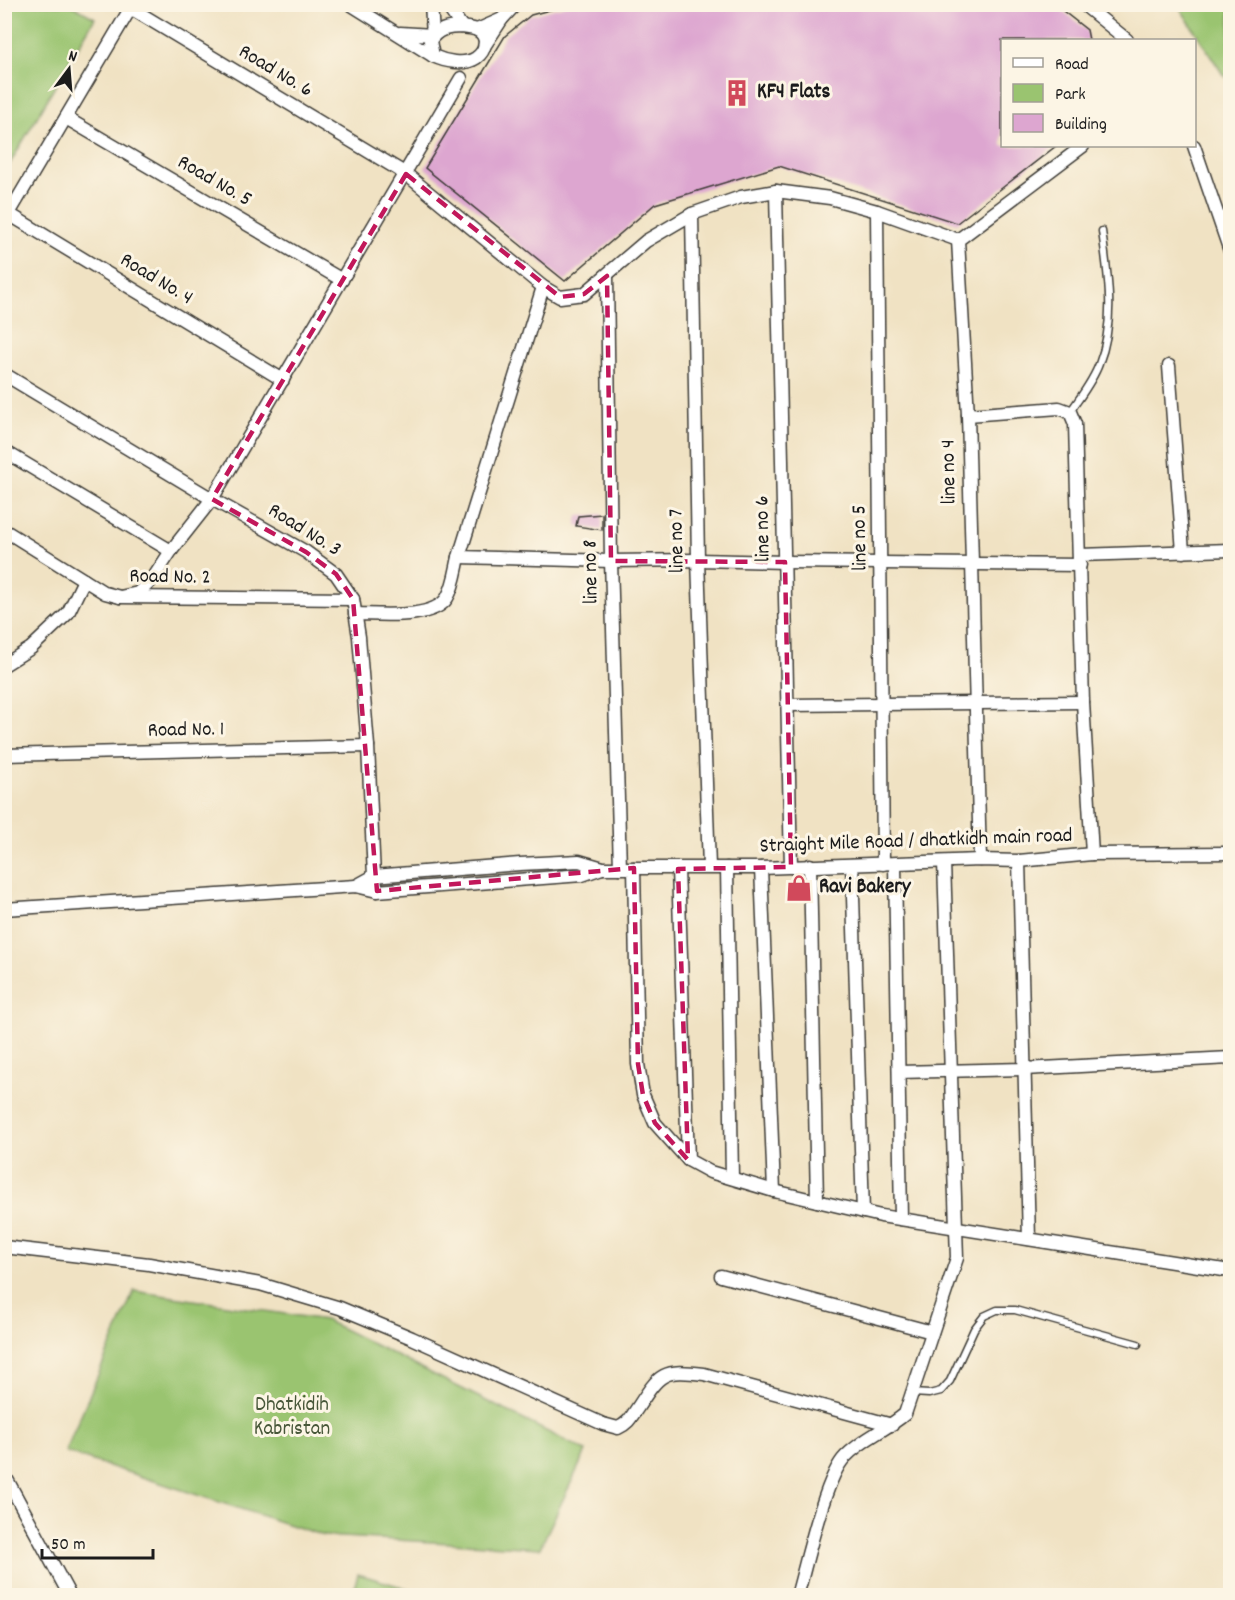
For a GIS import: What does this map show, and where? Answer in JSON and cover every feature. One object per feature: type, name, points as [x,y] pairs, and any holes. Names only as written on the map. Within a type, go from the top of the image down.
[{"type":"street","points":[[350,4],[432,56],[449,61],[476,58]]},
{"type":"street","points":[[396,33],[433,35],[430,4]]},
{"type":"street","points":[[446,4],[462,27]]},
{"type":"street","points":[[120,597],[138,593],[152,580],[171,551],[212,499],[461,78],[502,19],[516,4]]},
{"type":"street","points":[[1083,4],[1125,39]]},
{"type":"street","points":[[7,218],[129,6]]},
{"type":"street","name":"Road No. 6","points":[[129,6],[406,174],[543,287]]},
{"type":"street","points":[[432,56],[430,41],[435,33],[444,29],[462,27],[477,30],[502,19]]},
{"type":"street","points":[[1108,23],[1114,39]]},
{"type":"street","points":[[477,30],[485,39],[485,45]]},
{"type":"street","points":[[449,61],[461,78]]},
{"type":"street","name":"Road No. 5","points":[[66,118],[342,280]]},
{"type":"street","points":[[356,614],[419,613],[435,609],[446,599],[452,586],[543,287],[560,297],[584,294],[646,241],[692,214],[741,197],[777,191],[830,198],[877,210],[958,240],[1082,147]]},
{"type":"street","points":[[1194,147],[1205,172],[1230,251]]},
{"type":"street","name":"line no 6","points":[[777,191],[791,867]]},
{"type":"street","name":"line no 5","points":[[877,210],[877,389],[882,705],[899,1072],[901,1220]]},
{"type":"street","name":"line no 7","points":[[692,214],[698,560],[709,867]]},
{"type":"street","name":"Road No. 4","points":[[7,218],[283,380]]},
{"type":"street","name":"line no 4","points":[[958,240],[968,415],[980,860]]},
{"type":"street","name":"line no 8","points":[[607,276],[611,561],[620,868]]},
{"type":"street","points":[[1169,366],[1183,552]]},
{"type":"street","name":"Road No. 3","points":[[4,374],[212,499],[306,552],[336,574],[353,599],[356,614],[368,746],[374,876],[377,891]]},
{"type":"street","points":[[968,415],[1059,408],[1070,412],[1075,424],[1083,702],[1092,855]]},
{"type":"street","points":[[4,451],[171,551]]},
{"type":"street","name":"Road No. 2","points":[[4,530],[105,593],[120,597],[353,599]]},
{"type":"street","points":[[459,557],[611,561],[972,564],[1080,560],[1230,550]]},
{"type":"street","points":[[4,664],[31,648],[68,613],[84,580]]},
{"type":"street","points":[[788,705],[1083,702]]},
{"type":"street","name":"Road No. 1","points":[[4,755],[368,746]]},
{"type":"street","name":"Straight Mile Road / dhatkidh main road","points":[[356,886],[374,876],[579,861],[603,868],[761,868],[980,860],[1018,861],[1092,855],[1230,853]]},
{"type":"street","points":[[1018,861],[1029,1239]]},
{"type":"street","points":[[797,1596],[828,1488],[843,1459],[867,1437],[892,1425],[905,1414],[957,1258],[944,862]]},
{"type":"street","points":[[810,865],[817,1201]]},
{"type":"street","points":[[852,865],[864,1212]]},
{"type":"street","points":[[727,867],[732,1178]]},
{"type":"street","name":"Straight Mile Road / dhatkidh main road","points":[[4,909],[356,886],[377,891],[582,875],[603,868]]},
{"type":"street","points":[[634,868],[638,1064],[643,1095],[655,1123],[688,1160],[710,1172],[774,1191],[901,1220],[1230,1271]]},
{"type":"street","points":[[761,868],[774,1191]]},
{"type":"street","points":[[678,869],[688,1160]]},
{"type":"street","points":[[899,1072],[1024,1069],[1230,1058]]},
{"type":"street","points":[[4,1247],[149,1264],[261,1284],[351,1312],[603,1424],[618,1428],[629,1423],[654,1383],[667,1372],[683,1371],[704,1374],[892,1425]]},
{"type":"street","points":[[721,1276],[932,1332]]},
{"type":"street","points":[[4,1474],[70,1596]]},
{"type":"lane","points":[[1070,412],[1099,365],[1109,331],[1111,298],[1102,231]]},
{"type":"lane","points":[[912,1393],[929,1394],[941,1391],[950,1381],[974,1329],[984,1316],[997,1310],[1015,1310],[1138,1344]]},
{"type":"highlighted area","points":[[406,174],[560,297],[584,294],[607,276],[611,561],[785,562],[791,867],[678,869],[688,1160],[655,1123],[643,1095],[638,1064],[634,868],[377,891],[353,599],[336,574],[306,552],[212,499]]},
{"type":"green space","points":[[5,4],[71,5],[95,18],[5,172]]},
{"type":"green space","points":[[1178,5],[1230,5],[1230,80],[1222,73]]},
{"type":"green space","name":"Dhatkidih Kabristan","points":[[134,1291],[325,1320],[586,1451],[540,1548],[324,1536],[65,1452]]},
{"type":"green space","points":[[358,1574],[429,1595],[352,1595]]},
{"type":"building","name":"KF4 Flats","points":[[572,4],[1054,4],[1087,30],[1089,39],[1001,39],[1001,147],[1055,147],[957,223],[779,166],[655,204],[565,281],[425,168],[505,36],[531,15]]},
{"type":"building","points":[[602,514],[602,530],[576,526],[578,516]]},
{"type":"place","name":"KF4 Flats","points":[[737,93]]},
{"type":"place","name":"Ravi Bakery","points":[[799,888]]}]
